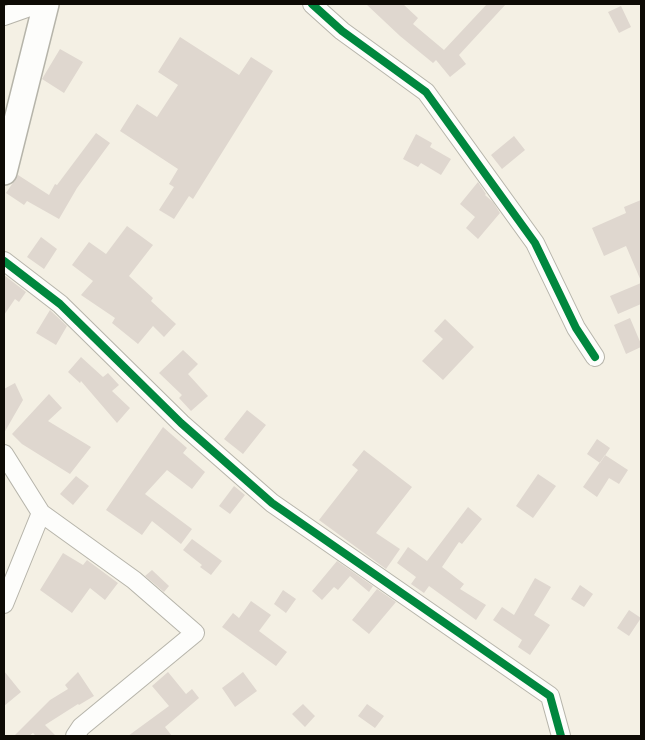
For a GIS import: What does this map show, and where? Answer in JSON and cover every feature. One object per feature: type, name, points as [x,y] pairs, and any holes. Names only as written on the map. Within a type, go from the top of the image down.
[{"type":"street","points":[[4,16],[38,4]]},
{"type":"street","points":[[4,172],[46,4]]},
{"type":"street","points":[[312,4],[342,31],[426,92],[535,242],[576,328],[595,357]]},
{"type":"street","points":[[4,261],[60,304],[181,424],[272,503],[550,696],[561,736]]},
{"type":"street","points":[[4,454],[41,513],[134,580],[195,633],[81,727],[75,736]]},
{"type":"street","points":[[4,604],[41,513]]},
{"type":"building","points":[[366,4],[403,4],[418,18],[413,24],[444,50],[487,4],[506,4],[459,55],[466,64],[450,77],[436,60],[433,63],[400,36]]},
{"type":"building","points":[[621,6],[631,27],[619,33],[608,12]]},
{"type":"building","points":[[180,37],[239,75],[251,57],[273,71],[193,199],[189,196],[174,219],[159,210],[174,187],[169,184],[178,169],[120,131],[137,104],[157,117],[178,85],[158,72]]},
{"type":"building","points":[[60,49],[83,62],[64,93],[42,79]]},
{"type":"building","points":[[96,133],[110,143],[77,188],[59,219],[27,201],[24,205],[6,193],[18,175],[49,195],[55,184],[57,185]]},
{"type":"building","points":[[416,134],[432,143],[430,147],[451,159],[441,175],[421,163],[418,167],[403,159]]},
{"type":"building","points":[[514,136],[525,150],[502,169],[491,155]]},
{"type":"building","points":[[478,182],[485,195],[493,202],[500,213],[478,239],[466,228],[475,217],[460,204]]},
{"type":"building","points":[[641,200],[641,281],[626,246],[604,256],[592,228],[626,213],[624,207]]},
{"type":"building","points":[[127,226],[153,245],[129,276],[153,298],[151,301],[176,324],[164,337],[153,326],[138,344],[112,323],[115,318],[81,295],[93,281],[72,265],[89,242],[106,254]]},
{"type":"building","points":[[41,237],[57,249],[44,269],[27,257]]},
{"type":"building","points":[[4,275],[26,292],[19,302],[15,299],[4,315]]},
{"type":"building","points":[[641,283],[641,304],[618,314],[610,296]]},
{"type":"building","points":[[50,310],[67,326],[56,345],[36,333]]},
{"type":"building","points":[[630,318],[641,347],[626,354],[614,325]]},
{"type":"building","points":[[445,319],[474,347],[443,380],[422,361],[443,339],[434,331]]},
{"type":"building","points":[[183,350],[198,364],[188,374],[208,396],[191,411],[179,398],[182,395],[159,373]]},
{"type":"building","points":[[81,357],[103,377],[108,373],[119,385],[112,391],[130,408],[117,423],[81,381],[80,383],[68,372]]},
{"type":"building","points":[[15,383],[23,400],[4,433],[4,389]]},
{"type":"building","points":[[49,394],[62,408],[48,421],[91,447],[70,474],[22,444],[12,434]]},
{"type":"building","points":[[247,410],[266,425],[243,454],[224,439]]},
{"type":"building","points":[[163,427],[187,448],[183,453],[205,472],[192,489],[167,470],[145,494],[192,529],[181,544],[152,521],[142,535],[106,510]]},
{"type":"building","points":[[597,439],[610,448],[600,463],[587,454]]},
{"type":"building","points":[[364,450],[412,487],[376,533],[400,549],[386,569],[319,520],[358,470],[352,465]]},
{"type":"building","points":[[605,455],[628,470],[619,484],[609,478],[597,497],[583,487]]},
{"type":"building","points":[[538,474],[556,486],[533,518],[516,506]]},
{"type":"building","points":[[76,476],[89,486],[73,505],[60,494]]},
{"type":"building","points":[[234,486],[245,495],[230,514],[219,506]]},
{"type":"building","points":[[468,507],[482,519],[462,544],[459,542],[442,567],[464,584],[460,589],[486,605],[476,620],[429,586],[424,593],[411,584],[416,577],[397,563],[408,547],[427,561]]},
{"type":"building","points":[[192,539],[222,561],[211,575],[183,550]]},
{"type":"building","points":[[63,553],[83,565],[87,560],[118,583],[105,600],[90,588],[72,613],[40,590]]},
{"type":"building","points":[[337,561],[373,586],[369,592],[350,576],[338,590],[334,587],[322,600],[312,591]]},
{"type":"building","points":[[152,570],[169,586],[164,592],[145,576]]},
{"type":"building","points":[[535,578],[551,587],[534,615],[550,625],[530,655],[518,647],[522,640],[493,620],[502,607],[514,615]]},
{"type":"building","points":[[580,585],[593,594],[584,607],[571,599]]},
{"type":"building","points":[[377,589],[396,602],[369,634],[352,620]]},
{"type":"building","points":[[283,590],[296,599],[286,613],[274,604]]},
{"type":"building","points":[[251,601],[271,615],[259,631],[287,652],[276,666],[222,627],[233,613],[239,618]]},
{"type":"building","points":[[629,610],[641,618],[629,636],[617,628]]},
{"type":"building","points":[[4,671],[21,692],[4,706]]},
{"type":"building","points":[[78,672],[94,696],[45,725],[56,736],[36,736],[33,733],[29,736],[14,736],[50,700],[68,689],[65,685]]},
{"type":"building","points":[[168,672],[186,694],[192,689],[199,698],[165,727],[172,736],[128,736],[169,706],[152,686]]},
{"type":"building","points":[[243,672],[257,691],[235,707],[222,688]]},
{"type":"building","points":[[303,704],[315,716],[305,727],[292,714]]},
{"type":"building","points":[[367,704],[384,716],[375,728],[358,716]]},
{"type":"cycle path","points":[[312,4],[342,31],[426,92],[535,243],[576,328],[595,357]]},
{"type":"cycle path","points":[[4,261],[60,304],[181,423],[272,503],[550,696],[561,736]]}]
